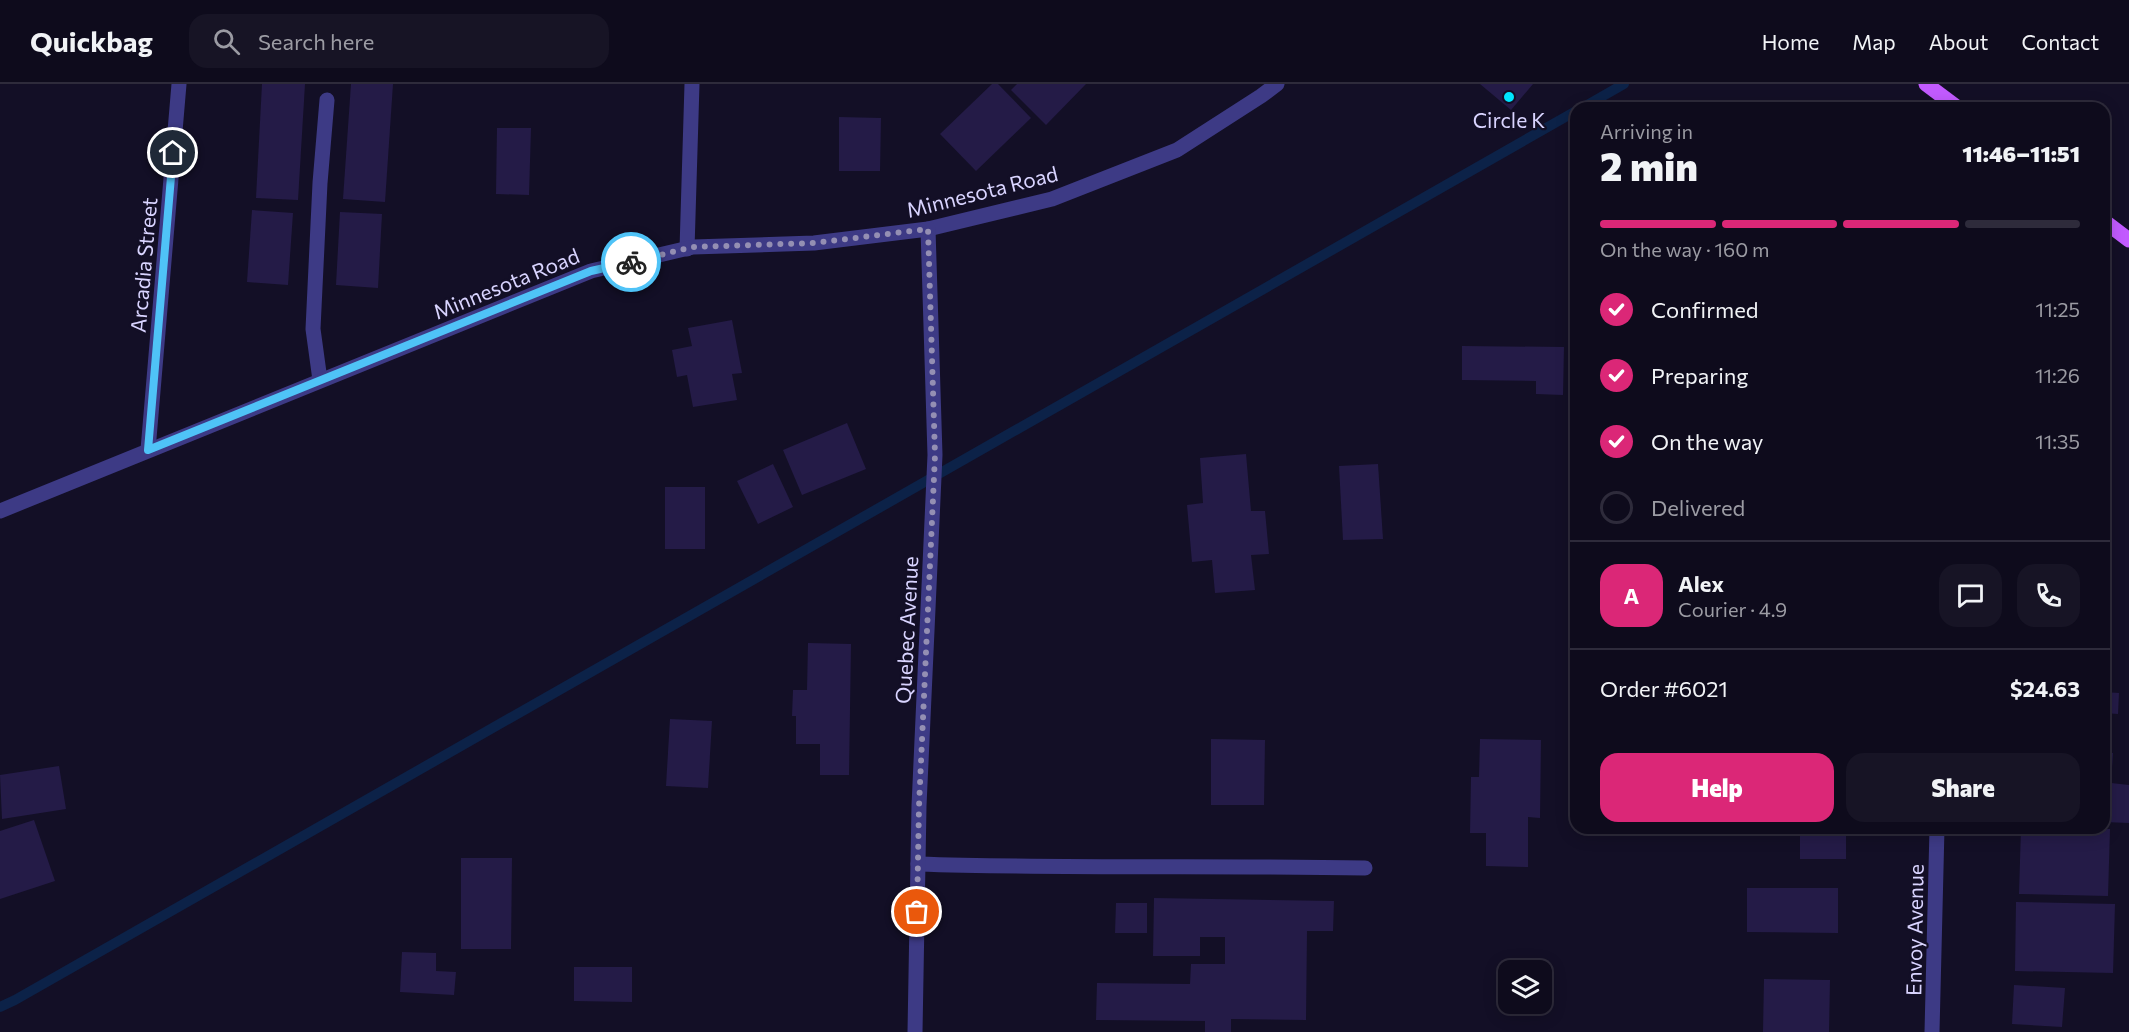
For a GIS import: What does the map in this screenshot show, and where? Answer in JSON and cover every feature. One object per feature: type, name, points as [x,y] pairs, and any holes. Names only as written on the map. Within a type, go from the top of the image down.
[{"type":"main road","points":[[1926,84],[1950,102]]},
{"type":"main road","points":[[2110,226],[2129,240]]},
{"type":"street","name":"Arcadia Street","points":[[148,450],[179,84]]},
{"type":"street","points":[[687,249],[692,84]]},
{"type":"street","name":"Minnesota Road","points":[[0,511],[591,271],[687,249],[814,243],[928,229],[1052,199],[1176,150],[1277,84]]},
{"type":"street","points":[[320,380],[313,329],[320,183],[327,100]]},
{"type":"street","name":"Quebec Avenue","points":[[915,1032],[920,782],[935,455],[928,229]]},
{"type":"street","name":"Envoy Avenue","points":[[1932,1032],[1937,834]]},
{"type":"street","points":[[918,864],[1017,867],[1365,868]]},
{"type":"building","points":[[262,84],[305,84],[298,200],[256,198]]},
{"type":"building","points":[[351,84],[393,84],[385,202],[343,199]]},
{"type":"building","points":[[992,84],[998,84],[1031,118],[976,171],[940,134]]},
{"type":"building","points":[[1017,84],[1086,84],[1046,125],[1011,90]]},
{"type":"building","name":"Circle K","points":[[1480,84],[1533,84],[1511,110]]},
{"type":"building","points":[[839,117],[881,118],[880,171],[839,171]]},
{"type":"building","points":[[497,128],[531,128],[529,195],[496,194]]},
{"type":"building","points":[[252,210],[293,213],[288,285],[247,282]]},
{"type":"building","points":[[340,212],[382,214],[378,288],[336,285]]},
{"type":"building","points":[[732,320],[742,373],[732,374],[737,400],[693,407],[687,375],[677,377],[672,350],[692,346],[688,328]]},
{"type":"building","points":[[1462,346],[1564,347],[1563,395],[1536,394],[1536,381],[1462,380]]},
{"type":"building","points":[[847,423],[866,469],[802,495],[783,450]]},
{"type":"building","points":[[1246,454],[1251,511],[1265,511],[1269,554],[1251,555],[1255,590],[1215,593],[1212,560],[1192,562],[1187,505],[1203,503],[1200,458]]},
{"type":"building","points":[[773,464],[793,507],[758,524],[737,481]]},
{"type":"building","points":[[1378,464],[1383,539],[1343,540],[1339,466]]},
{"type":"building","points":[[665,487],[705,487],[705,549],[665,549]]},
{"type":"building","points":[[808,643],[851,644],[849,775],[820,775],[820,744],[796,744],[796,716],[792,716],[793,690],[807,690]]},
{"type":"building","points":[[2110,692],[2119,693],[2118,714],[2110,713]]},
{"type":"building","points":[[670,719],[712,721],[708,788],[666,786]]},
{"type":"building","points":[[1211,739],[1265,740],[1264,805],[1211,805]]},
{"type":"building","points":[[1480,739],[1541,740],[1540,818],[1528,817],[1528,867],[1486,866],[1486,833],[1470,833],[1471,777],[1479,777]]},
{"type":"building","points":[[2110,753],[2113,753],[2111,783],[2129,785],[2129,823],[2110,822]]},
{"type":"building","points":[[59,766],[66,809],[2,819],[0,775]]},
{"type":"building","points":[[34,820],[55,881],[0,899],[0,831]]},
{"type":"building","points":[[1800,834],[1846,834],[1846,859],[1800,859]]},
{"type":"building","points":[[2021,834],[2110,834],[2108,896],[2019,894]]},
{"type":"building","points":[[461,858],[512,858],[511,949],[461,949]]},
{"type":"building","points":[[1747,888],[1838,888],[1838,933],[1747,932]]},
{"type":"building","points":[[1154,898],[1334,901],[1333,931],[1307,931],[1306,1020],[1231,1019],[1231,1032],[1205,1032],[1205,1021],[1096,1020],[1097,983],[1190,984],[1191,964],[1225,964],[1225,937],[1200,937],[1200,956],[1153,956]]},
{"type":"building","points":[[2016,902],[2115,904],[2113,973],[2015,971]]},
{"type":"building","points":[[1116,903],[1147,903],[1147,933],[1115,933]]},
{"type":"building","points":[[402,952],[436,953],[436,971],[456,972],[454,995],[400,992]]},
{"type":"building","points":[[574,967],[632,967],[632,1002],[574,1001]]},
{"type":"building","points":[[1764,979],[1830,980],[1829,1032],[1763,1032]]},
{"type":"building","points":[[2014,985],[2065,988],[2062,1027],[2012,1024]]},
{"type":"waterway","points":[[1592,102],[1624,84]]},
{"type":"waterway","points":[[0,1007],[1570,114]]},
{"type":"way so far","points":[[631,262],[693,247],[814,243],[928,229],[935,455],[919,806],[917,912]]},
{"type":"place","name":"Circle K","points":[[1509,97]]},
{"type":"route","points":[[173,153],[148,450],[591,271],[631,262]]}]
